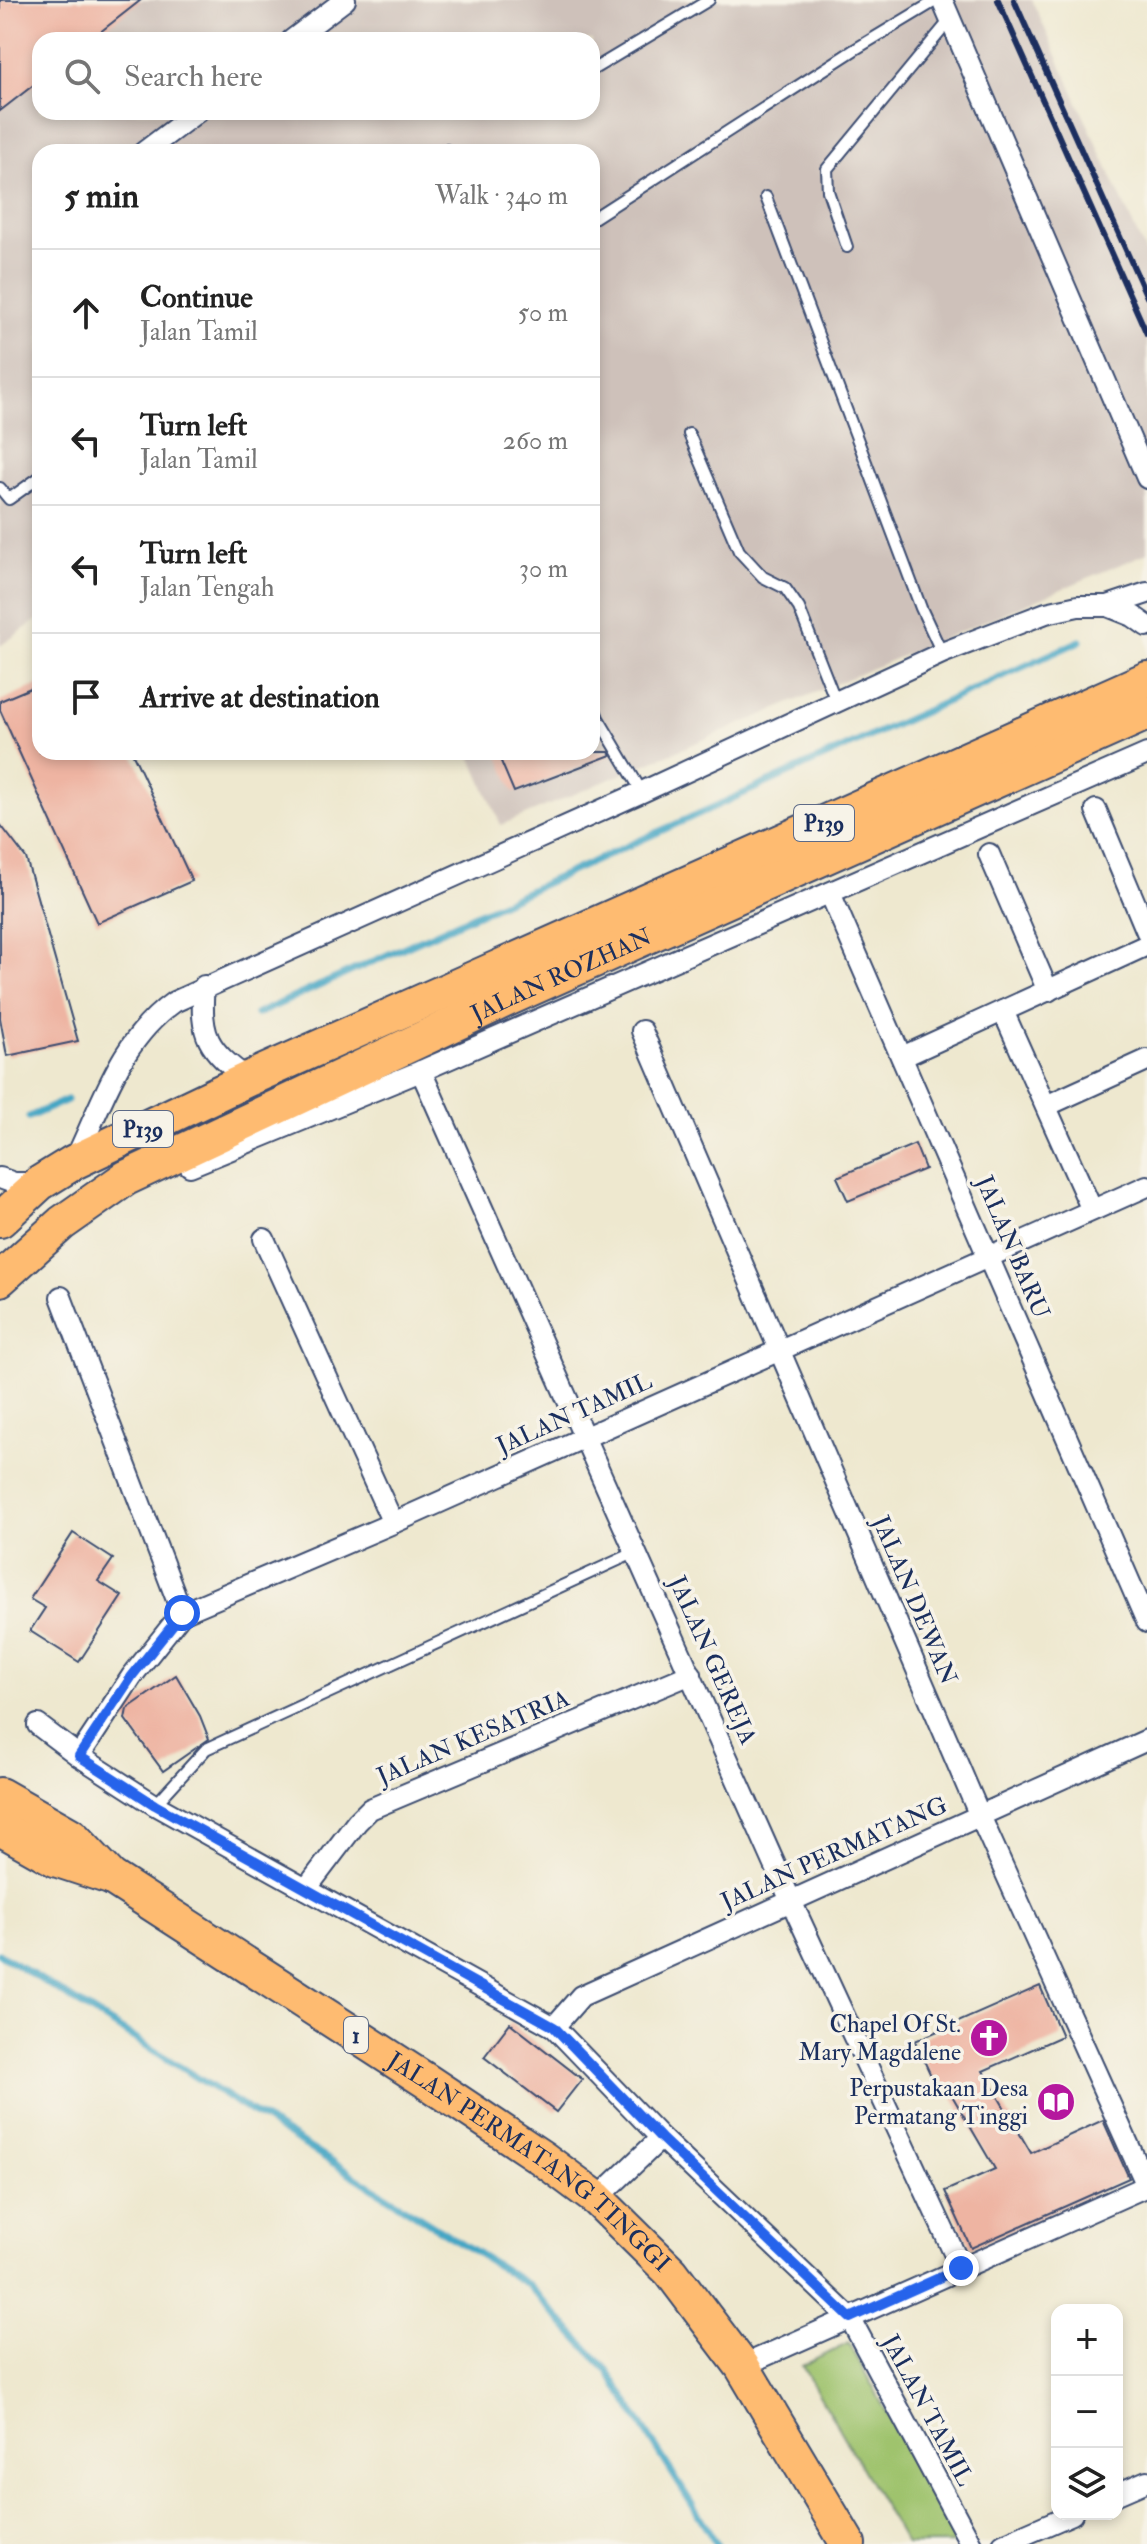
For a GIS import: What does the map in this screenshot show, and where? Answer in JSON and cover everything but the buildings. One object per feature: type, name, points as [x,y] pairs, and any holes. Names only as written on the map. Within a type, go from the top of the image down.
[{"type":"main road","name":"JALAN ROZHAN","points":[[0,1279],[62,1223],[126,1178],[505,983],[1147,679]]},
{"type":"main road","name":"JALAN ROZHAN","points":[[0,1220],[40,1183],[74,1162],[248,1079],[505,983],[1147,713]]},
{"type":"main road","name":"JALAN PERMATANG TINGGI","points":[[0,1795],[72,1836],[111,1877],[428,2082],[542,2158],[597,2199],[671,2272],[742,2366],[848,2544]]},
{"type":"main road","name":"JALAN PERMATANG TINGGI","points":[[0,1828],[55,1859],[111,1877]]},
{"type":"street","points":[[303,32],[345,0]]},
{"type":"street","points":[[940,0],[1147,478]]},
{"type":"street","points":[[155,144],[186,120]]},
{"type":"street","points":[[74,1162],[133,1040],[153,1017],[204,986],[642,792],[942,653],[1046,613],[1078,606],[1108,606],[1147,593]]},
{"type":"street","points":[[1108,606],[1133,616],[1147,626]]},
{"type":"street","points":[[62,1223],[212,1156],[421,1071],[1147,754]]},
{"type":"street","points":[[1096,810],[1147,932]]},
{"type":"street","points":[[989,854],[1048,991]]},
{"type":"street","name":"JALAN BARU","points":[[830,893],[1147,1622]]},
{"type":"street","points":[[902,1057],[1147,945]]},
{"type":"street","points":[[204,986],[203,1030],[210,1046],[224,1062],[248,1079]]},
{"type":"street","points":[[1003,1011],[1092,1210]]},
{"type":"street","name":"JALAN DEWAN","points":[[642,1031],[980,1816],[1147,2186]]},
{"type":"street","points":[[1046,1106],[1147,1060]]},
{"type":"street","name":"JALAN GEREJA","points":[[421,1071],[791,1901],[961,2268]]},
{"type":"street","points":[[0,1178],[14,1183],[40,1183]]},
{"type":"street","name":"JALAN TAMIL","points":[[79,1756],[132,1676],[182,1613],[393,1523],[1147,1186]]},
{"type":"street","points":[[264,1239],[393,1523]]},
{"type":"street","points":[[61,1297],[182,1613]]},
{"type":"street","name":"JALAN KESATRIA","points":[[306,1889],[370,1809],[691,1674]]},
{"type":"street","name":"JALAN TAMIL","points":[[38,1725],[79,1756],[155,1805],[554,2027],[661,2138],[850,2318],[971,2544]]},
{"type":"street","name":"JALAN PERMATANG","points":[[554,2027],[581,1996],[1147,1740]]},
{"type":"street","points":[[597,2199],[661,2138]]},
{"type":"street","points":[[742,2366],[1147,2186]]},
{"type":"street","points":[[1123,2491],[1147,2481]]},
{"type":"street","points":[[1003,2544],[1058,2520]]},
{"type":"lane","points":[[600,65],[709,0]]},
{"type":"lane","points":[[600,214],[854,50],[940,0]]},
{"type":"lane","points":[[847,247],[828,191],[827,169],[951,20]]},
{"type":"lane","points":[[766,197],[921,608],[942,653]]},
{"type":"lane","points":[[689,434],[739,551],[763,577],[785,588],[799,608],[837,704]]},
{"type":"lane","points":[[0,488],[4,502],[32,483]]},
{"type":"lane","points":[[600,721],[642,792]]},
{"type":"lane","points":[[155,1805],[206,1749],[636,1552]]},
{"type":"shaded area","points":[[0,0],[1032,0],[1147,256],[1147,553],[501,825],[473,760],[600,760],[600,144],[32,144],[32,624],[0,646]]},
{"type":"green space","points":[[849,2343],[958,2544],[906,2544],[802,2366]]},
{"type":"waterway","points":[[257,1014],[1080,641]]},
{"type":"waterway","points":[[29,1117],[67,1100]]},
{"type":"waterway","points":[[0,1954],[528,2285],[608,2371],[717,2544]]},
{"type":"railway","points":[[998,0],[1147,334]]},
{"type":"railway","points":[[1014,0],[1147,297]]},
{"type":"place","name":"Chapel Of St. Mary Magdalene","points":[[989,2038]]},
{"type":"place","name":"Perpustakaan Desa Permatang Tinggi","points":[[1056,2102]]},
{"type":"route","points":[[182,1613],[132,1676],[79,1756],[155,1805],[554,2027],[661,2138],[850,2318],[961,2268]]}]
